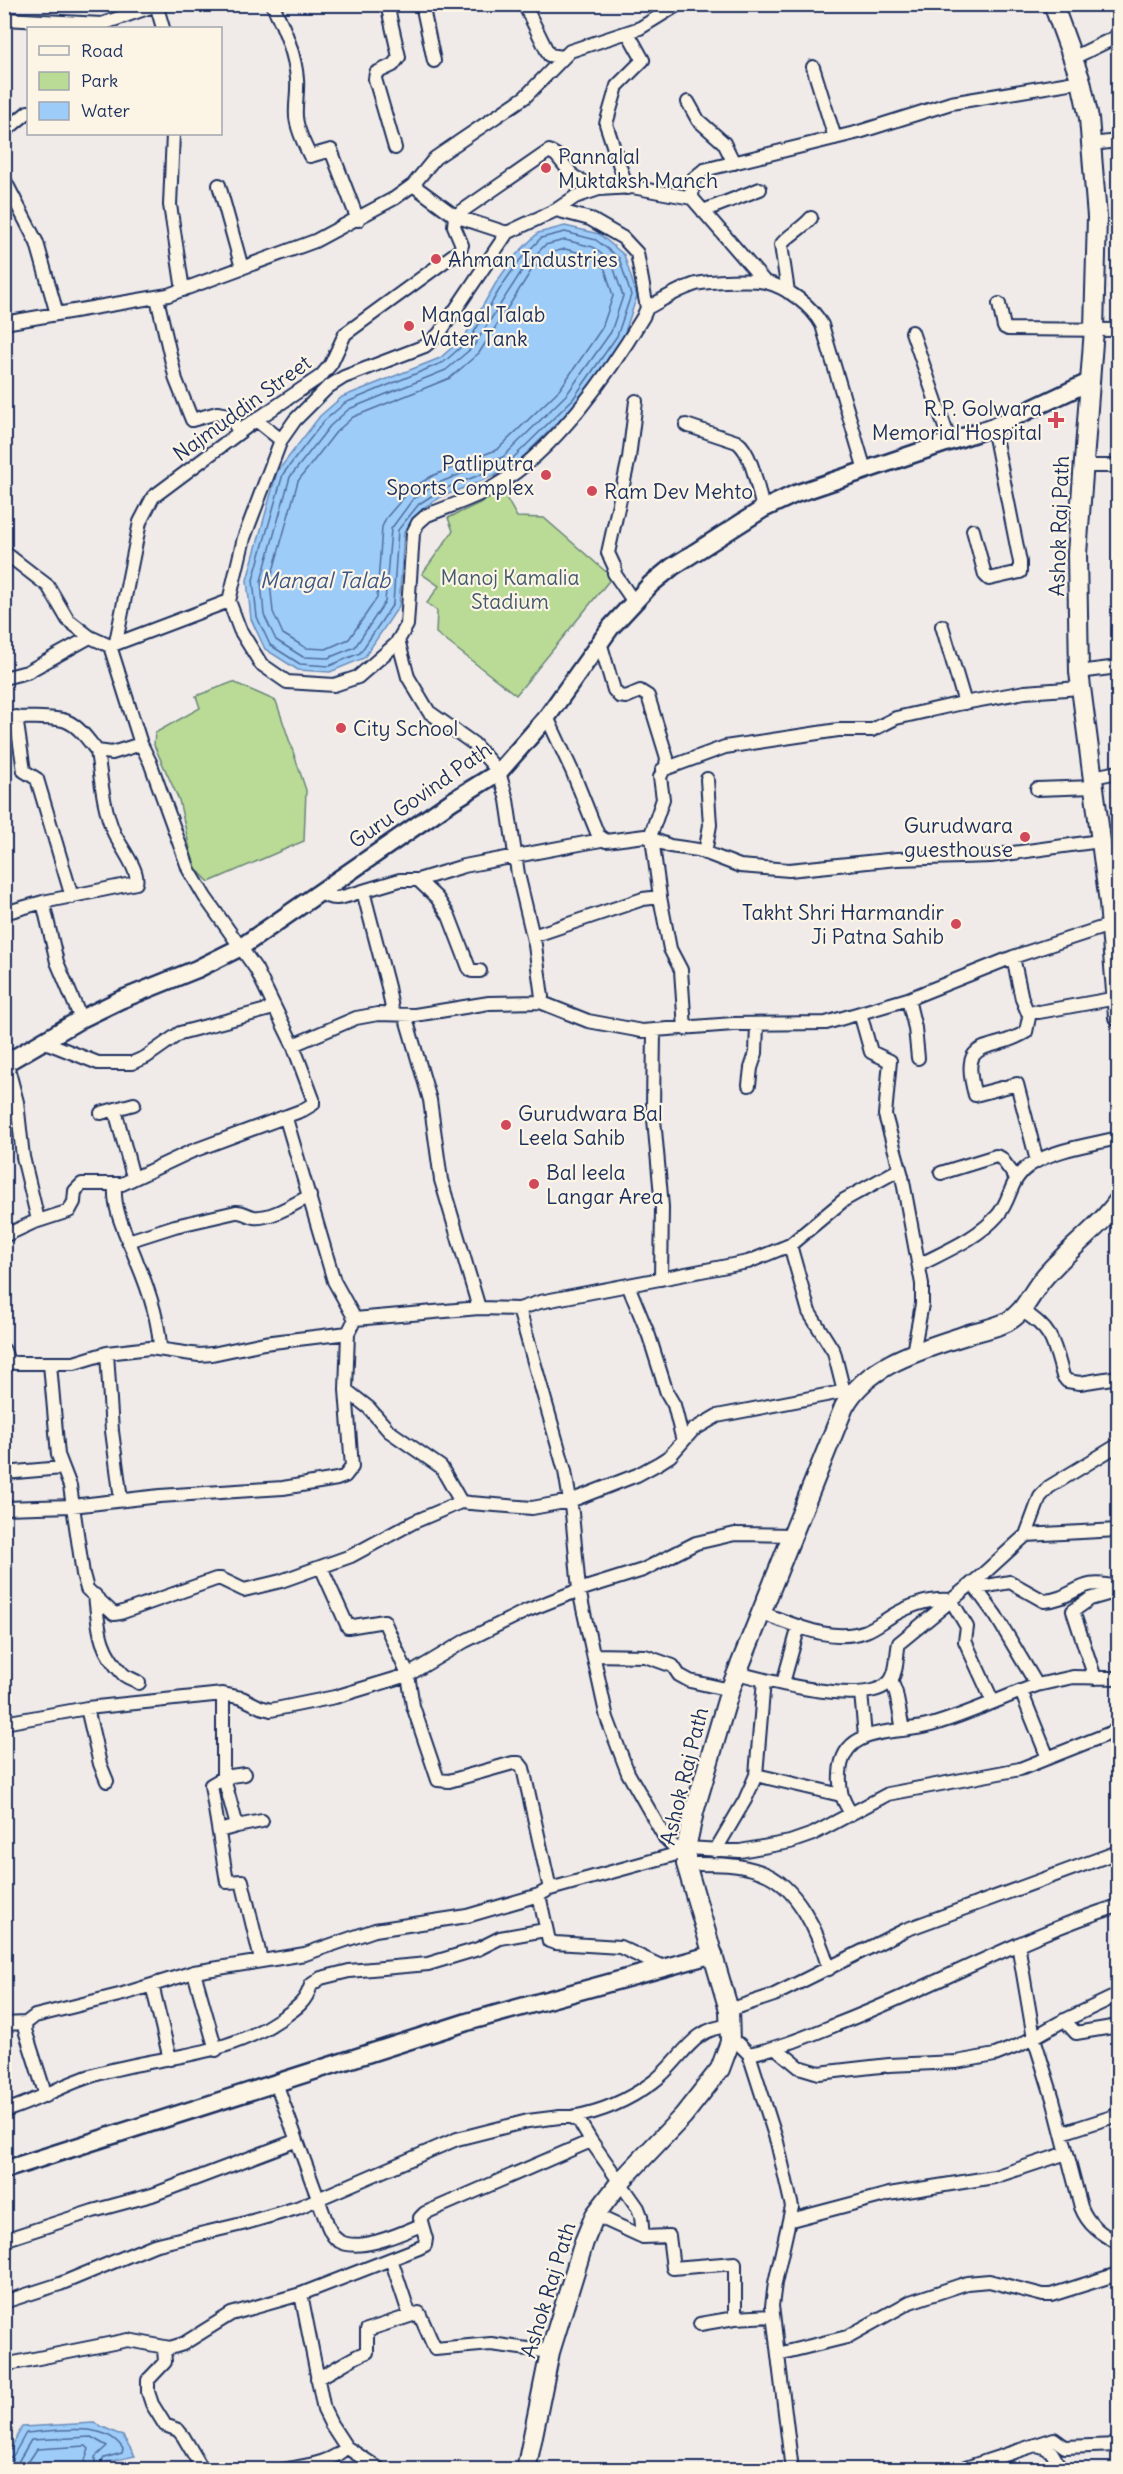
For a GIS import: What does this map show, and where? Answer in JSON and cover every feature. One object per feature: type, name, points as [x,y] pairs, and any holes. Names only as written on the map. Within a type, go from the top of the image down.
[{"type":"main road","name":"Ashok Raj Path","points":[[1053,4],[1081,81],[1089,118],[1097,217],[1094,329],[1077,554],[1080,680],[1100,841],[1114,902],[1110,925],[1119,1017]]},
{"type":"main road","name":"Ashok Raj Path","points":[[526,2469],[550,2352],[584,2242],[595,2215],[621,2181],[683,2116],[720,2069],[730,2026],[714,1954],[685,1855],[694,1812],[734,1682],[850,1390],[878,1371],[913,1353],[1007,1322],[1022,1311],[1042,1280],[1105,1220],[1119,1201]]},
{"type":"street","points":[[272,4],[281,22],[294,65],[297,78],[296,119],[306,148],[310,156],[331,150],[358,220]]},
{"type":"street","points":[[387,4],[399,57],[393,65],[376,73],[375,79],[395,148]]},
{"type":"street","points":[[422,4],[434,61]]},
{"type":"street","points":[[524,4],[549,55],[563,57]]},
{"type":"street","points":[[4,19],[100,26],[157,5],[163,27]]},
{"type":"street","points":[[4,323],[157,298],[315,241],[377,210],[413,185],[435,158],[525,97],[575,47],[628,33],[674,6]]},
{"type":"street","points":[[627,188],[606,124],[617,86],[643,60],[628,33]]},
{"type":"street","points":[[1073,58],[1119,36]]},
{"type":"street","points":[[813,67],[835,138]]},
{"type":"street","points":[[692,198],[693,179],[697,174],[835,138],[951,103],[1081,81]]},
{"type":"street","points":[[687,102],[698,120],[724,142],[734,163]]},
{"type":"street","points":[[4,132],[27,113]]},
{"type":"street","points":[[173,135],[170,206],[183,290]]},
{"type":"street","points":[[1091,144],[1119,141]]},
{"type":"street","points":[[455,216],[549,151],[556,155],[574,177],[599,189]]},
{"type":"street","points":[[4,179],[37,243],[57,314]]},
{"type":"street","points":[[219,185],[242,268]]},
{"type":"street","points":[[413,185],[455,216],[507,232]]},
{"type":"street","points":[[764,281],[696,284],[647,308],[614,366],[529,463],[495,487],[427,515],[418,523],[413,533],[407,625],[398,640],[358,677],[334,685],[287,682],[261,664],[240,630],[230,601],[244,538],[281,440],[295,420],[328,387],[344,377],[425,346],[439,334],[507,232],[556,210],[575,197],[599,189],[627,188],[692,198],[764,281],[788,292],[812,310],[822,325],[866,470]]},
{"type":"street","points":[[703,211],[760,189]]},
{"type":"street","points":[[556,210],[590,219],[631,245],[637,253],[647,308]]},
{"type":"street","name":"Najmuddin Street","points":[[113,644],[140,522],[153,497],[256,420],[326,372],[345,334],[460,250],[462,245],[454,226],[455,216]]},
{"type":"street","points":[[788,292],[782,241],[800,231],[810,218]]},
{"type":"street","points":[[157,298],[176,380],[192,420],[217,413],[230,415],[238,430],[256,420],[281,440]]},
{"type":"street","points":[[999,304],[1005,327],[1008,329],[1119,330]]},
{"type":"street","points":[[912,332],[950,442]]},
{"type":"street","name":"Guru Govind Path","points":[[5,1065],[31,1048],[50,1040],[81,1019],[241,947],[499,771],[547,717],[600,642],[651,584],[672,567],[763,509],[795,494],[993,427],[1089,382]]},
{"type":"street","points":[[634,602],[614,573],[615,568],[608,554],[629,458],[636,401]]},
{"type":"street","points":[[686,425],[737,441],[744,447],[763,509]]},
{"type":"street","points":[[973,530],[985,575],[989,579],[1020,572],[1020,562],[993,427]]},
{"type":"street","points":[[1083,466],[1119,466]]},
{"type":"street","points":[[4,552],[48,586],[68,620],[90,637],[113,644],[230,601]]},
{"type":"street","points":[[942,626],[965,703]]},
{"type":"street","points":[[4,678],[27,672],[90,637]]},
{"type":"street","points":[[398,640],[408,677],[429,712],[474,744],[499,771],[507,800],[515,855],[543,990],[540,1002]]},
{"type":"street","points":[[600,642],[614,690],[619,696],[626,697],[640,692],[648,696],[667,758],[660,777],[663,799],[651,837],[670,949],[681,970],[685,1029]]},
{"type":"street","points":[[4,1236],[38,1220],[69,1211],[73,1206],[75,1191],[82,1184],[115,1186],[190,1152],[303,1110],[313,1104],[314,1099],[293,1046],[256,969],[205,897],[189,870],[150,762],[141,744],[113,644]]},
{"type":"street","points":[[662,770],[725,747],[838,730],[872,730],[897,718],[1080,680],[1119,667]]},
{"type":"street","points":[[547,717],[601,840]]},
{"type":"street","points":[[4,913],[43,902],[72,897],[132,886],[138,878],[108,817],[97,751],[84,735],[66,720],[10,718],[24,771],[37,779],[72,897]]},
{"type":"street","points":[[97,751],[112,753],[141,744]]},
{"type":"street","points":[[1037,789],[1094,782],[1119,772]]},
{"type":"street","points":[[705,853],[710,825],[706,779]]},
{"type":"street","points":[[321,892],[332,899],[400,880],[418,880],[439,872],[515,855],[638,836],[651,837],[670,846],[705,853],[741,866],[802,870],[897,859],[991,856],[1100,841]]},
{"type":"street","points":[[418,880],[444,908],[469,968],[472,971],[480,971]]},
{"type":"street","points":[[363,891],[388,987],[430,1100],[437,1167],[479,1308]]},
{"type":"street","points":[[533,936],[643,899],[660,897]]},
{"type":"street","points":[[43,902],[57,962],[81,1019]]},
{"type":"street","points":[[293,1046],[356,1018],[489,1003],[540,1002],[603,1025],[654,1031],[733,1024],[826,1023],[908,999],[1013,957],[1110,925]]},
{"type":"street","points":[[1013,957],[1022,999],[1025,1008],[1030,1012],[1117,998]]},
{"type":"street","points":[[908,999],[915,1028],[918,1058]]},
{"type":"street","points":[[38,1220],[25,1166],[17,1102],[5,1065],[44,1034],[50,1040],[98,1063],[132,1063],[154,1052],[180,1033],[274,1008]]},
{"type":"street","points":[[1030,1012],[1026,1032],[982,1048],[971,1057],[969,1065],[975,1095],[1017,1084],[1037,1161]]},
{"type":"street","points":[[860,1013],[871,1052],[890,1061],[885,1115],[900,1169],[919,1264],[922,1304],[913,1353]]},
{"type":"street","points":[[749,1085],[756,1053],[757,1024]]},
{"type":"street","points":[[654,1031],[652,1108],[662,1208],[661,1279]]},
{"type":"street","points":[[101,1113],[134,1104]]},
{"type":"street","points":[[115,1110],[133,1177]]},
{"type":"street","points":[[287,1116],[290,1134],[334,1281],[355,1319]]},
{"type":"street","points":[[919,1264],[964,1241],[990,1223],[1000,1213],[1016,1178],[1037,1161],[1119,1138]]},
{"type":"street","points":[[941,1173],[996,1156],[1001,1158],[1016,1178]]},
{"type":"street","points":[[355,1319],[479,1308],[519,1309],[540,1302],[732,1267],[790,1245],[844,1200],[900,1169]]},
{"type":"street","points":[[115,1186],[118,1214],[156,1319],[160,1348]]},
{"type":"street","points":[[128,1241],[165,1228],[241,1211],[255,1217],[270,1214],[310,1196]]},
{"type":"street","points":[[50,1364],[56,1444],[59,1463],[70,1486],[83,1575],[87,1589],[114,1614],[208,1581],[221,1579],[244,1590],[321,1567],[351,1556],[414,1522],[461,1502],[532,1508],[570,1501],[653,1467],[670,1456],[693,1430],[723,1414],[850,1390],[834,1352],[809,1312],[790,1245]]},
{"type":"street","points":[[628,1285],[649,1336],[663,1383],[676,1413],[683,1441]]},
{"type":"street","points":[[519,1309],[560,1450],[570,1501],[579,1590],[607,1718],[627,1773],[665,1838],[685,1855],[755,1870],[776,1880],[788,1891],[804,1912],[822,1947],[829,1969]]},
{"type":"street","points":[[1022,1311],[1041,1323],[1050,1334],[1063,1376],[1067,1381],[1080,1383],[1119,1377]]},
{"type":"street","points":[[4,1508],[72,1506],[121,1500],[283,1488],[345,1476],[352,1467],[346,1390],[348,1333],[355,1319]]},
{"type":"street","points":[[6,1360],[50,1364],[83,1362],[107,1353],[160,1348],[190,1354],[212,1354],[264,1343],[348,1333]]},
{"type":"street","points":[[107,1353],[112,1431],[121,1500]]},
{"type":"street","points":[[346,1390],[369,1408],[389,1431],[441,1467],[461,1502]]},
{"type":"street","points":[[594,1655],[645,1656],[674,1666],[680,1675],[690,1681],[764,1680],[829,1692],[861,1693],[878,1689],[891,1680],[894,1674],[898,1643],[951,1600],[974,1586],[1026,1535],[1040,1497],[1049,1487],[1119,1445]]},
{"type":"street","points":[[4,1473],[62,1468]]},
{"type":"street","points":[[1026,1535],[1119,1530]]},
{"type":"street","points":[[4,1723],[87,1708],[223,1694],[242,1698],[260,1707],[280,1709],[335,1697],[408,1675],[465,1641],[526,1611],[579,1590],[636,1573],[696,1543],[719,1536],[758,1533],[793,1535]]},
{"type":"street","points":[[321,1567],[348,1627],[384,1621],[408,1675],[413,1706],[438,1780],[449,1781],[513,1762],[519,1763],[523,1768],[545,1892],[545,1930],[549,1941],[620,1947],[665,1968]]},
{"type":"street","points":[[974,1586],[992,1587],[1010,1582],[1044,1601],[1093,1583],[1119,1589]]},
{"type":"street","points":[[974,1586],[996,1616],[1037,1685]]},
{"type":"street","points":[[1095,1678],[1073,1611],[1090,1599],[1119,1589]]},
{"type":"street","points":[[95,1595],[100,1638],[106,1654],[123,1674],[139,1683]]},
{"type":"street","points":[[762,1613],[830,1634],[856,1634],[867,1631],[911,1606],[934,1599],[951,1600]]},
{"type":"street","points":[[951,1600],[967,1627],[965,1641],[993,1702]]},
{"type":"street","points":[[783,1683],[800,1626]]},
{"type":"street","points":[[851,1813],[841,1795],[840,1768],[844,1754],[854,1742],[865,1736],[930,1725],[1037,1685],[1073,1677],[1119,1678]]},
{"type":"street","points":[[715,1851],[745,1800],[756,1775],[764,1680]]},
{"type":"street","points":[[891,1680],[903,1730]]},
{"type":"street","points":[[1021,1691],[1048,1758]]},
{"type":"street","points":[[861,1693],[865,1736]]},
{"type":"street","points":[[223,1694],[224,1776],[237,1826]]},
{"type":"street","points":[[87,1708],[100,1764],[107,1781]]},
{"type":"street","points":[[4,2024],[26,2023],[35,2016],[194,1972],[305,1954],[375,1930],[474,1915],[545,1892],[685,1855],[715,1851],[740,1851],[790,1842],[813,1834],[888,1794],[1020,1769],[1119,1730]]},
{"type":"street","points":[[245,1774],[224,1776],[211,1785],[227,1881],[242,1881],[261,1960]]},
{"type":"street","points":[[756,1775],[841,1795]]},
{"type":"street","points":[[219,1831],[262,1821]]},
{"type":"street","points":[[4,2302],[60,2284],[154,2245],[251,2222],[297,2208],[446,2142],[528,2121],[596,2113],[626,2098],[662,2075],[700,2035],[718,2026],[730,2026],[766,1998],[920,1924],[1119,1852]]},
{"type":"street","points":[[749,2054],[776,2048],[872,2011],[1018,1944],[1119,1906]]},
{"type":"street","points":[[4,2111],[96,2074],[216,2050],[248,2038],[280,2020],[305,2001],[311,1985],[321,1978],[349,1971],[428,1964],[478,1949],[493,1940],[545,1930]]},
{"type":"street","points":[[1018,1944],[1034,2038],[1084,2214],[1096,2229],[1119,2243]]},
{"type":"street","points":[[4,2170],[467,2022],[714,1954]]},
{"type":"street","points":[[194,1972],[216,2050]]},
{"type":"street","points":[[152,1985],[170,2059]]},
{"type":"street","points":[[776,2048],[800,2067],[819,2073],[982,2058],[1008,2050],[1064,2020],[1119,1995]]},
{"type":"street","points":[[1064,2020],[1076,2032],[1119,2026]]},
{"type":"street","points":[[26,2023],[28,2039],[46,2096]]},
{"type":"street","points":[[730,2026],[739,2044],[749,2054],[782,2159],[792,2207],[791,2220],[775,2283],[773,2316],[792,2469]]},
{"type":"street","points":[[276,2084],[295,2141],[332,2234],[340,2242],[370,2242],[392,2237],[421,2225]]},
{"type":"street","points":[[1062,2133],[1119,2115]]},
{"type":"street","points":[[572,2117],[579,2121],[621,2181],[642,2216],[643,2237]]},
{"type":"street","points":[[4,2240],[93,2211],[140,2200],[295,2141]]},
{"type":"street","points":[[4,2365],[128,2340],[164,2348],[183,2344],[231,2314],[301,2294],[425,2245],[426,2239],[420,2218],[425,2213],[591,2141]]},
{"type":"street","points":[[791,2220],[889,2194],[994,2177],[1067,2153]]},
{"type":"street","points":[[595,2215],[643,2237],[669,2236],[673,2268],[735,2263],[735,2319]]},
{"type":"street","points":[[391,2259],[410,2316]]},
{"type":"street","points":[[778,2354],[847,2337],[910,2302],[967,2283],[989,2281],[1051,2295],[1119,2274]]},
{"type":"street","points":[[301,2294],[326,2416],[346,2447],[381,2469]]},
{"type":"street","points":[[317,2378],[344,2365],[355,2356],[367,2352],[367,2330],[419,2313],[435,2349],[490,2344],[550,2352]]},
{"type":"street","points":[[700,2324],[773,2316]]},
{"type":"street","points":[[164,2348],[165,2362],[148,2380],[148,2392],[165,2424],[178,2430],[203,2469]]},
{"type":"street","points":[[959,2469],[1054,2439],[1065,2446],[1119,2445]]},
{"type":"street","points":[[1034,2445],[1052,2450],[1060,2469]]},
{"type":"street","points":[[282,2469],[330,2458],[346,2447]]},
{"type":"green space","name":"Manoj Kamalia Stadium","points":[[503,492],[517,517],[544,518],[612,577],[516,695],[436,633],[437,611],[427,603],[439,586],[422,574],[453,531],[448,518]]},
{"type":"green space","points":[[233,682],[276,701],[306,790],[304,841],[209,882],[194,867],[179,800],[154,745],[155,733],[200,708],[196,696]]},
{"type":"water","name":"Mangal Talab","points":[[565,226],[599,234],[624,255],[637,296],[623,338],[577,403],[511,469],[441,497],[423,508],[404,532],[399,606],[364,658],[330,672],[298,670],[265,649],[251,619],[247,580],[277,472],[320,416],[342,397],[440,358],[465,336],[514,257],[538,233]]},
{"type":"water","points":[[94,2423],[123,2436],[135,2456],[107,2462],[109,2469],[5,2469],[5,2454],[9,2452],[22,2427]]},
{"type":"place","name":"Pannalal Muktaksh Manch","points":[[546,168]]},
{"type":"place","name":"Ahman Industries","points":[[436,259]]},
{"type":"place","name":"Mangal Talab Water Tank","points":[[409,326]]},
{"type":"place","name":"R.P. Golwara Memorial Hospital","points":[[1056,420]]},
{"type":"place","name":"Patliputra Sports Complex","points":[[546,475]]},
{"type":"place","name":"Ram Dev Mehto","points":[[592,491]]},
{"type":"place","name":"City School","points":[[341,728]]},
{"type":"place","name":"Gurudwara guesthouse","points":[[1025,837]]},
{"type":"place","name":"Takht Shri Harmandir Ji Patna Sahib","points":[[956,924]]},
{"type":"place","name":"Gurudwara Bal Leela Sahib","points":[[506,1125]]},
{"type":"place","name":"Bal leela Langar Area","points":[[534,1184]]}]
